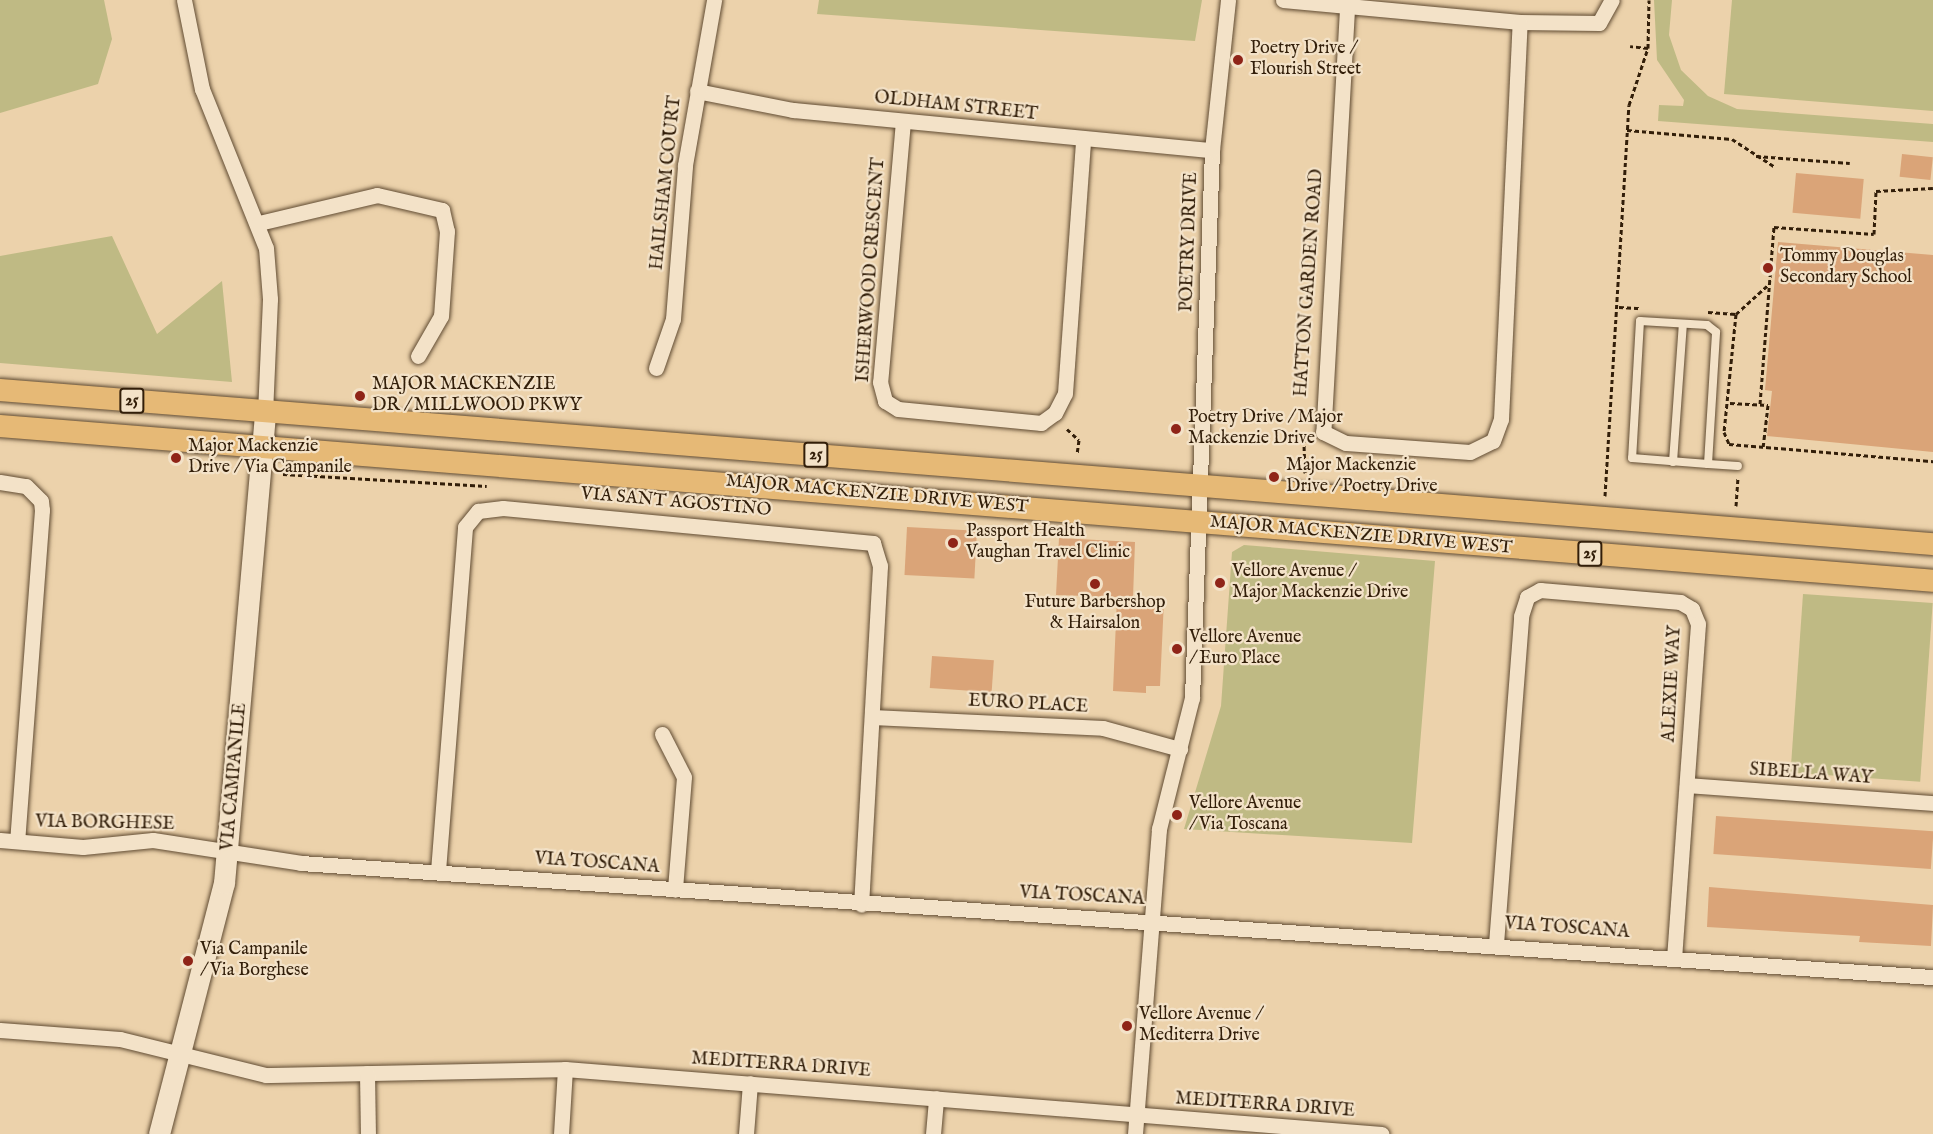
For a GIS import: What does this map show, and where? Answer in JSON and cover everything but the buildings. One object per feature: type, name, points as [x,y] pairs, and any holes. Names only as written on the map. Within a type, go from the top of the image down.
[{"type":"main road","name":"MAJOR MACKENZIE DRIVE WEST","points":[[0,390],[1933,544]]},
{"type":"main road","name":"MAJOR MACKENZIE DRIVE WEST","points":[[0,426],[1933,581]]},
{"type":"street","points":[[184,0],[202,88],[259,223],[270,290],[265,412]]},
{"type":"street","name":"HAILSHAM COURT","points":[[656,368],[673,319],[697,91],[714,0]]},
{"type":"street","name":"POETRY DRIVE","points":[[1136,1134],[1159,829],[1192,698],[1202,486],[1212,150],[1228,0]]},
{"type":"street","points":[[1283,0],[1347,9],[1520,22],[1599,23],[1612,0]]},
{"type":"street","name":"HATTON GARDEN ROAD","points":[[1323,432],[1347,9]]},
{"type":"street","points":[[1323,432],[1346,442],[1470,452],[1493,441],[1503,383],[1520,22]]},
{"type":"street","name":"OLDHAM STREET","points":[[697,91],[793,110],[1083,140],[1212,150]]},
{"type":"street","name":"ISHERWOOD CRESCENT","points":[[903,121],[880,382],[885,401],[898,409],[1041,423],[1055,413],[1065,393],[1083,140]]},
{"type":"street","points":[[259,223],[377,195],[442,210],[447,231],[441,316],[418,356]]},
{"type":"street","name":"VIA CAMPANILE","points":[[159,1134],[228,852],[264,446],[265,412]]},
{"type":"street","name":"VIA BORGHESE","points":[[0,482],[26,486],[41,501],[42,510],[16,841]]},
{"type":"street","name":"VIA SANT AGOSTINO","points":[[438,871],[463,538],[478,511],[515,509],[873,543],[880,558],[861,904]]},
{"type":"street","name":"ALEXIE WAY","points":[[1496,944],[1521,616],[1527,597],[1540,590],[1680,602],[1692,609],[1698,624],[1674,956]]},
{"type":"street","name":"EURO PLACE","points":[[872,717],[1103,728],[1180,748]]},
{"type":"street","points":[[662,734],[684,777],[675,890]]},
{"type":"street","name":"SIBELLA WAY","points":[[1687,785],[1933,803]]},
{"type":"street","name":"VIA BORGHESE","points":[[0,840],[82,847],[153,840],[228,852]]},
{"type":"street","name":"VIA TOSCANA","points":[[228,852],[301,863],[438,871],[861,904],[1674,956],[1933,977]]},
{"type":"street","name":"MEDITERRA DRIVE","points":[[0,1030],[120,1040],[266,1075],[564,1069],[1381,1134]]},
{"type":"street","points":[[561,1134],[564,1069]]},
{"type":"street","points":[[367,1073],[368,1134]]},
{"type":"street","points":[[746,1134],[750,1083]]},
{"type":"street","points":[[933,1134],[936,1098]]},
{"type":"lane","points":[[1708,464],[1716,332],[1707,325],[1640,321],[1632,458],[1672,462],[1738,466]]},
{"type":"lane","points":[[1672,462],[1683,324]]},
{"type":"path","points":[[1605,496],[1619,307],[1631,90],[1648,48],[1649,0]]},
{"type":"path","points":[[1630,46],[1648,48]]},
{"type":"path","points":[[1628,130],[1732,139],[1754,156],[1775,167]]},
{"type":"path","points":[[1754,156],[1850,163]]},
{"type":"path","points":[[1760,404],[1774,227],[1874,234],[1876,191],[1933,188]]},
{"type":"path","points":[[1701,312],[1736,314],[1770,284]]},
{"type":"path","points":[[1619,307],[1654,309]]},
{"type":"path","points":[[1736,314],[1730,403],[1724,432],[1729,444],[1739,448],[1933,461]]},
{"type":"path","points":[[1730,403],[1768,405],[1763,448]]},
{"type":"path","points":[[1067,429],[1079,440],[1077,454]]},
{"type":"path","points":[[1305,473],[1304,437],[1323,432]]},
{"type":"path","points":[[1739,448],[1739,455]]},
{"type":"path","points":[[1736,506],[1738,477]]},
{"type":"shaded area","points":[[0,0],[104,0],[112,39],[98,84],[0,113]]},
{"type":"shaded area","points":[[819,0],[1202,0],[1195,41],[817,14]]},
{"type":"shaded area","points":[[1654,0],[1672,0],[1669,35],[1681,70],[1708,96],[1737,109],[1933,124],[1933,142],[1658,121],[1659,105],[1683,106],[1684,100],[1657,60]]},
{"type":"shaded area","points":[[1732,0],[1933,0],[1933,111],[1724,94]]},
{"type":"shaded area","points":[[112,236],[157,334],[222,281],[232,382],[0,363],[0,256]]},
{"type":"shaded area","points":[[1244,545],[1435,561],[1412,843],[1184,829],[1221,706],[1232,552]]},
{"type":"shaded area","points":[[1803,594],[1933,603],[1920,782],[1791,773]]},
{"type":"place","name":"Poetry Drive / Flourish Street","points":[[1238,60]]},
{"type":"place","name":"Tommy Douglas Secondary School","points":[[1768,268]]},
{"type":"place","name":"MAJOR MACKENZIE DR / MILLWOOD PKWY","points":[[360,396]]},
{"type":"place","name":"Poetry Drive / Major Mackenzie Drive","points":[[1176,429]]},
{"type":"place","name":"Major Mackenzie Drive / Via Campanile","points":[[176,458]]},
{"type":"place","name":"Major Mackenzie Drive / Poetry Drive","points":[[1274,477]]},
{"type":"place","name":"Passport Health Vaughan Travel Clinic","points":[[953,543]]},
{"type":"place","name":"Vellore Avenue / Major Mackenzie Drive","points":[[1220,583]]},
{"type":"place","name":"Future Barbershop & Hairsalon","points":[[1095,584]]},
{"type":"place","name":"Vellore Avenue / Euro Place","points":[[1177,649]]},
{"type":"place","name":"Vellore Avenue / Via Toscana","points":[[1177,815]]},
{"type":"place","name":"Via Campanile / Via Borghese","points":[[188,961]]},
{"type":"place","name":"Vellore Avenue / Mediterra Drive","points":[[1127,1026]]}]
